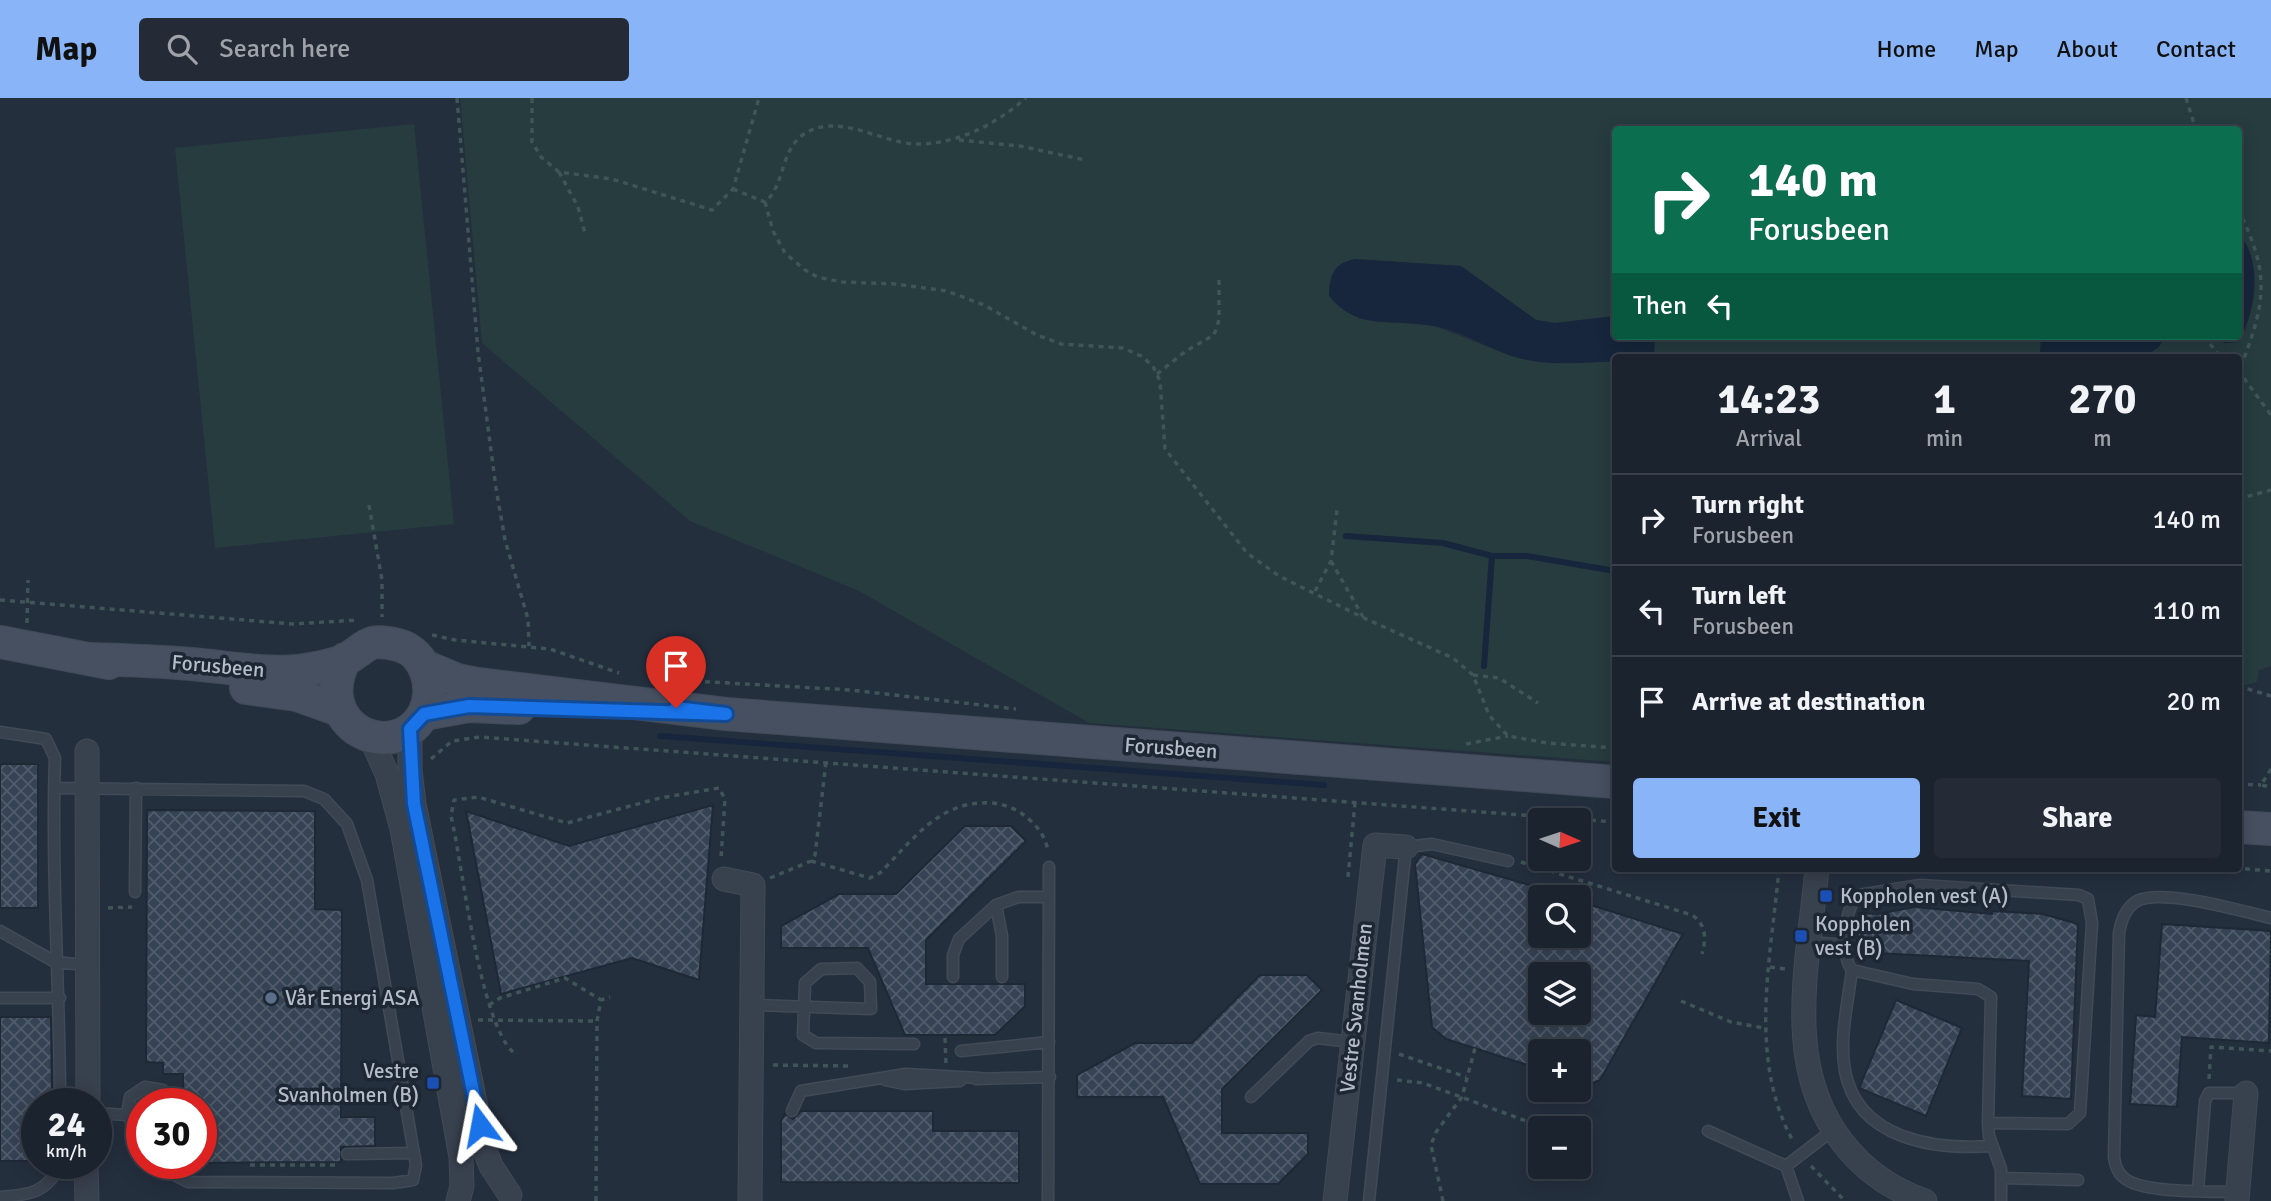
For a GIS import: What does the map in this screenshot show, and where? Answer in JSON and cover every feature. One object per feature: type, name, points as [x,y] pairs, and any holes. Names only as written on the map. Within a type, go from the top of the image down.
[{"type":"main road","points":[[381,641],[402,646],[415,654],[424,666],[430,690],[417,721],[384,737],[370,736],[347,721],[339,710],[335,693],[337,675],[345,659],[357,649],[381,641]]},
{"type":"main road","name":"Forusbeen","points":[[12,645],[192,680],[296,695],[339,710]]},
{"type":"main road","name":"Forusbeen","points":[[90,659],[151,660],[284,671],[320,667],[345,659]]},
{"type":"main road","name":"Forusbeen","points":[[424,666],[457,680],[477,684],[726,714],[1612,782]]},
{"type":"main road","name":"Forusbeen","points":[[417,721],[469,706],[726,714]]},
{"type":"main road","points":[[2242,827],[2271,829]]},
{"type":"street","points":[[417,721],[414,804],[474,1100],[491,1166],[514,1198]]},
{"type":"street","points":[[370,736],[387,774],[405,843],[461,1157],[462,1186],[459,1201]]},
{"type":"street","points":[[87,751],[88,1088]]},
{"type":"street","name":"Vestre Svanholmen","points":[[1335,1201],[1375,845],[1406,847]]},
{"type":"street","points":[[1817,872],[1803,1019],[1804,1047],[1816,1099],[1833,1130],[1856,1159],[1881,1179],[1925,1201]]},
{"type":"street","points":[[724,879],[753,885],[750,1201]]},
{"type":"street","points":[[2238,1197],[2246,1093]]},
{"type":"street","points":[[86,1179],[87,1201]]},
{"type":"street","points":[[459,1201],[477,1189],[488,1187],[514,1198]]},
{"type":"lane","points":[[0,732],[46,739],[55,758],[55,962],[60,998],[60,1088]]},
{"type":"lane","points":[[54,788],[304,791],[324,799],[348,824],[368,880],[416,1165],[412,1180],[393,1183],[188,1182],[182,1179]]},
{"type":"lane","points":[[135,892],[136,788]]},
{"type":"lane","points":[[1369,1201],[1406,847],[1433,844],[1508,861]]},
{"type":"lane","points":[[1048,1201],[1049,867]]},
{"type":"lane","points":[[1988,1124],[2068,1124],[2080,1113],[2092,923],[2088,899],[2079,895],[1920,885],[1859,895],[1850,905],[1846,960],[1852,970],[1843,1047],[1844,1071],[1860,1105],[1873,1119],[1896,1134],[1921,1144],[1941,1147],[1992,1146]]},
{"type":"lane","points":[[953,977],[953,955],[959,939],[996,905],[1018,897],[1049,897]]},
{"type":"lane","points":[[2238,1197],[2198,1190],[2143,1186],[2123,1177],[2116,1169],[2114,1157],[2121,922],[2134,903],[2159,898],[2204,903],[2271,918]]},
{"type":"lane","points":[[996,905],[1002,936],[1003,978]]},
{"type":"lane","points":[[0,931],[55,962],[86,964]]},
{"type":"lane","points":[[1811,942],[1846,945]]},
{"type":"lane","points":[[752,1005],[804,1007],[871,1009],[870,982],[857,968],[821,969],[805,983],[804,1007],[803,1035],[816,1043],[914,1044]]},
{"type":"lane","points":[[1852,970],[1913,984],[1987,992],[1993,1004],[1988,1124],[2002,1178],[2001,1201]]},
{"type":"lane","points":[[0,998],[60,998]]},
{"type":"lane","points":[[1251,1097],[1309,1041],[1318,1038],[1351,1042]]},
{"type":"lane","points":[[961,1051],[1049,1042]]},
{"type":"lane","points":[[792,1111],[797,1096],[808,1088],[879,1079],[904,1084],[931,1084],[980,1078],[1050,1077]]},
{"type":"lane","points":[[2198,1190],[2205,1101],[2209,1093],[2246,1093]]},
{"type":"lane","points":[[1786,1166],[1833,1130]]},
{"type":"lane","points":[[1708,1131],[1786,1166],[1798,1201]]},
{"type":"lane","points":[[347,1154],[414,1153]]},
{"type":"lane","points":[[2002,1178],[2078,1180]]},
{"type":"lane","points":[[0,1197],[35,1198],[50,1179]]},
{"type":"path","points":[[457,98],[478,352],[496,488],[505,540],[528,619],[530,646]]},
{"type":"path","points":[[532,98],[532,142],[541,157],[559,172],[578,207],[585,233]]},
{"type":"path","points":[[559,172],[612,179],[712,210],[733,189],[759,98]]},
{"type":"path","points":[[958,140],[1010,111],[1026,98]]},
{"type":"path","points":[[2186,98],[2195,126]]},
{"type":"path","points":[[765,202],[773,195],[788,154],[803,135],[820,127],[848,128],[913,144],[958,140],[1020,146],[1084,160]]},
{"type":"path","points":[[733,189],[765,202]]},
{"type":"path","points":[[765,202],[773,231],[785,253],[805,270],[817,276],[842,282],[895,284],[947,291],[984,305],[1037,335],[1061,344],[1123,348],[1141,356],[1157,374],[1163,405],[1161,430],[1165,449],[1185,479],[1215,510],[1247,553],[1279,576],[1315,591],[1364,618],[1453,657],[1473,675],[1489,715],[1508,736]]},
{"type":"path","points":[[2242,215],[2257,239],[2264,262],[2266,293],[2242,362]]},
{"type":"path","points":[[1157,374],[1186,351],[1214,335],[1219,320],[1219,276]]},
{"type":"path","points":[[2206,340],[2218,354]]},
{"type":"path","points":[[2242,375],[2271,415]]},
{"type":"path","points":[[2242,498],[2271,490]]},
{"type":"path","points":[[369,505],[382,580],[382,620]]},
{"type":"path","points":[[1315,591],[1331,561],[1337,510]]},
{"type":"path","points":[[1331,561],[1364,618]]},
{"type":"path","points":[[12,645],[28,602],[28,580]]},
{"type":"path","points":[[0,600],[293,624],[362,620]]},
{"type":"path","points":[[372,620],[389,620]]},
{"type":"path","points":[[420,630],[455,640],[550,649],[626,675]]},
{"type":"path","points":[[1473,675],[1499,678],[1538,703]]},
{"type":"path","points":[[669,680],[851,690],[1022,709]]},
{"type":"path","points":[[2242,687],[2271,696]]},
{"type":"path","points":[[1454,744],[1508,736],[1547,743],[1612,748]]},
{"type":"path","points":[[425,765],[452,741],[480,737],[1612,821]]},
{"type":"path","points":[[811,861],[818,845],[826,762]]},
{"type":"path","points":[[2261,785],[2271,769]]},
{"type":"path","points":[[2242,784],[2271,787]]},
{"type":"path","points":[[513,1052],[494,1021],[466,914],[451,805],[454,800],[468,796],[567,823],[660,798],[719,788],[725,799],[720,850],[724,879]]},
{"type":"path","points":[[753,885],[811,861],[870,878],[880,873],[937,816],[958,805],[974,802],[1014,808],[1032,821],[1042,833],[1048,848],[1049,867]]},
{"type":"path","points":[[1508,861],[1521,862],[1692,915],[1703,926],[1705,935],[1702,954]]},
{"type":"path","points":[[2242,869],[2271,871]]},
{"type":"path","points":[[489,1004],[500,998],[565,978],[601,1000],[610,998]]},
{"type":"path","points":[[596,1201],[597,1021],[601,1000]]},
{"type":"path","points":[[1681,1001],[1739,1025],[1764,1028]]},
{"type":"path","points":[[469,1020],[597,1021]]},
{"type":"path","points":[[2209,1093],[2211,1047],[2271,1051]]},
{"type":"path","points":[[1443,1201],[1431,1145],[1436,1132],[1462,1097],[1475,1048]]},
{"type":"path","points":[[1383,1051],[1409,1055],[1466,1077]]},
{"type":"path","points":[[1381,1078],[1423,1083],[1528,1122]]},
{"type":"path","points":[[243,1165],[340,1165]]},
{"type":"green space","points":[[460,98],[2271,98],[2271,666],[2259,670],[2257,682],[2242,686],[2242,354],[2148,354],[2159,347],[2163,340],[2221,340],[2224,343],[2242,340],[2246,329],[2242,280],[2242,126],[1612,126],[1612,316],[1555,323],[1536,320],[1461,266],[1354,259],[1359,319],[1435,326],[1511,356],[1572,363],[1612,361],[1612,762],[1089,723],[859,591],[690,521],[482,343]]},
{"type":"green space","points":[[414,124],[454,524],[215,548],[175,148]]},
{"type":"green space","points":[[1655,340],[2041,340],[2040,354],[1652,354],[1654,353]]},
{"type":"water","points":[[2242,238],[2251,257],[2255,286],[2250,315],[2242,333]]},
{"type":"water","points":[[1354,259],[1461,266],[1536,320],[1555,323],[1612,316],[1612,340],[1655,340],[1654,353],[1612,354],[1612,361],[1535,361],[1509,355],[1443,328],[1364,319],[1352,315],[1329,296],[1334,272],[1347,261]]},
{"type":"water","points":[[2041,340],[2163,340],[2159,347],[2148,354],[2040,354]]},
{"type":"water","points":[[2221,340],[2239,340],[2238,342],[2224,343]]},
{"type":"building","points":[[0,764],[38,764],[38,908],[0,908]]},
{"type":"building","points":[[713,805],[699,980],[632,958],[501,994],[466,811],[569,846]]},
{"type":"building","points":[[147,810],[315,811],[315,909],[342,910],[341,1117],[375,1117],[375,1146],[341,1147],[341,1162],[217,1163],[217,1088],[183,1088],[183,1074],[163,1074],[163,1063],[146,1062]]},
{"type":"building","points":[[965,826],[1011,826],[1026,841],[926,940],[926,984],[1025,984],[1025,1006],[995,1035],[905,1035],[868,948],[781,948],[781,926],[839,894],[896,894]]},
{"type":"building","points":[[1422,854],[1530,885],[1528,948],[1591,948],[1591,905],[1683,934],[1600,1080],[1591,1084],[1591,1039],[1528,1039],[1528,1065],[1446,1039],[1432,1027],[1415,864]]},
{"type":"building","points":[[1914,907],[1992,914],[1992,911],[2043,914],[2078,924],[2071,1099],[2022,1096],[2029,961],[1857,952],[1859,913],[1878,914]]},
{"type":"building","points":[[2162,924],[2271,931],[2269,1043],[2182,1037],[2177,1107],[2130,1104],[2136,1015],[2155,1017]]},
{"type":"building","points":[[1260,975],[1307,975],[1322,990],[1222,1089],[1222,1133],[1308,1133],[1308,1154],[1278,1184],[1200,1184],[1163,1097],[1077,1097],[1077,1075],[1135,1043],[1192,1043]]},
{"type":"building","points":[[1896,1000],[1962,1028],[1926,1116],[1859,1088]]},
{"type":"building","points":[[0,1017],[51,1017],[52,1088],[21,1088],[21,1161],[0,1161]]},
{"type":"building","points":[[801,1111],[933,1111],[933,1131],[1019,1131],[1019,1183],[781,1182],[781,1121],[785,1114],[793,1119]]},
{"type":"waterway","points":[[1346,536],[1443,543],[1492,556],[1527,556],[1612,570]]},
{"type":"waterway","points":[[1484,666],[1492,556]]},
{"type":"waterway","points":[[660,736],[1324,785]]},
{"type":"place","name":"Koppholen vest (A)","points":[[1826,896]]},
{"type":"place","name":"Koppholen vest (B)","points":[[1801,936]]},
{"type":"place","name":"Vår Energi ASA","points":[[271,998]]},
{"type":"place","name":"Vestre Svanholmen (B)","points":[[433,1083]]},
{"type":"route","points":[[480,1125],[423,855],[410,769],[410,729],[424,714],[469,706],[726,714],[676,708]]}]
